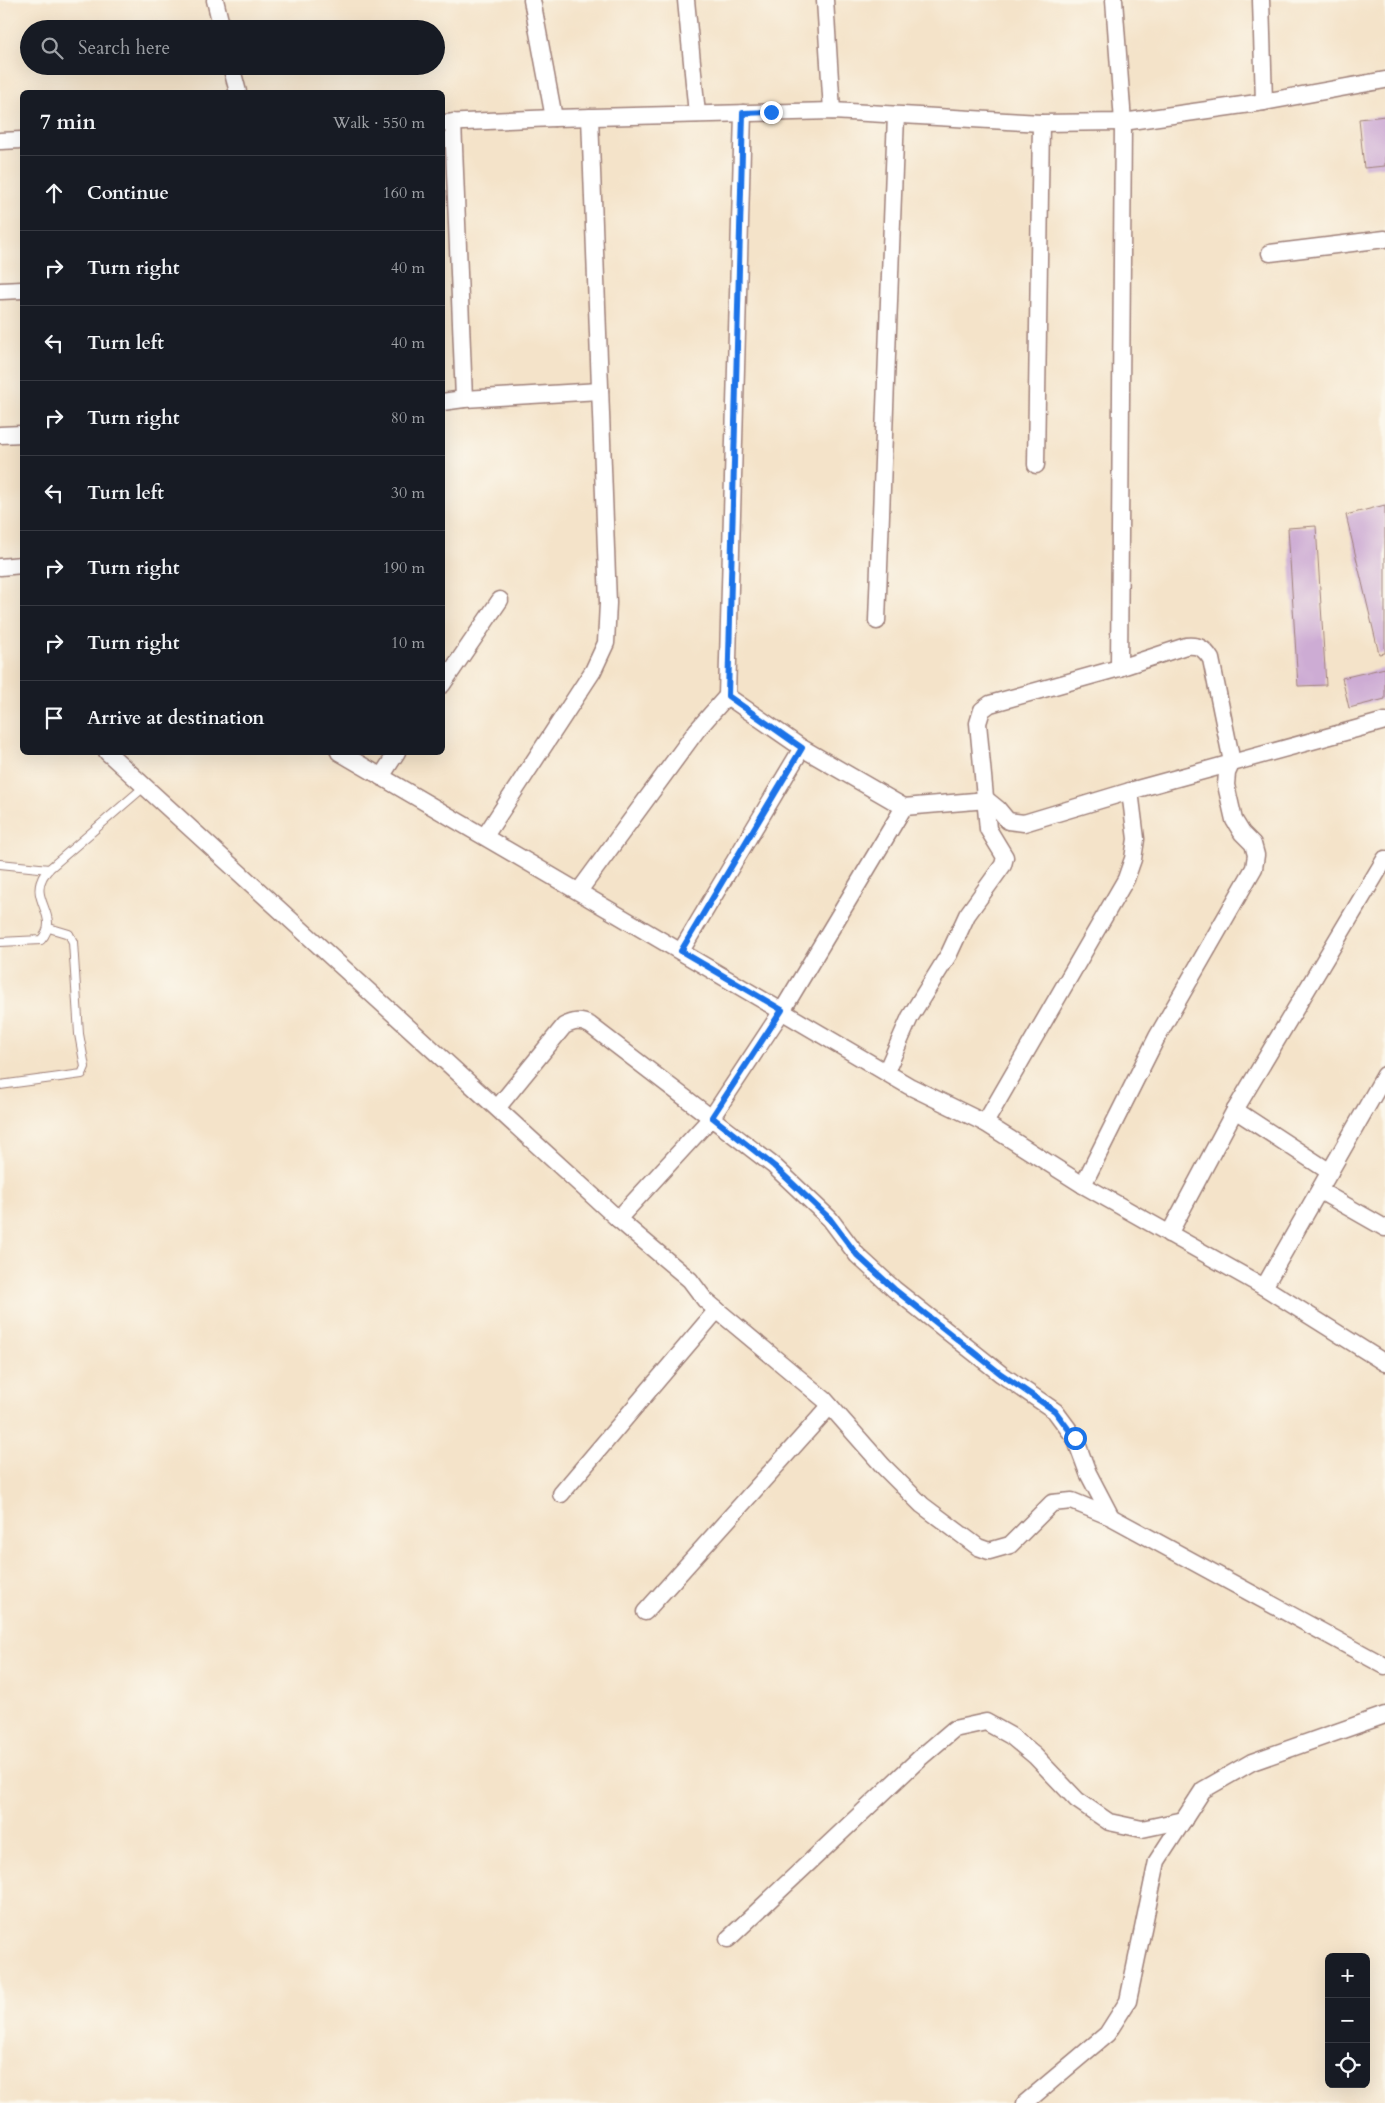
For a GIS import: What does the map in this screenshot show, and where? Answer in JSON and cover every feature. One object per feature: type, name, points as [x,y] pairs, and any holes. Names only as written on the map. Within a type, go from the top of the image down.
[{"type":"street","points":[[217,0],[220,20]]},
{"type":"street","points":[[532,0],[554,118]]},
{"type":"street","points":[[686,0],[697,114]]},
{"type":"street","points":[[825,0],[832,111]]},
{"type":"street","points":[[1114,0],[1123,122],[1119,668]]},
{"type":"street","points":[[1261,0],[1264,102]]},
{"type":"street","points":[[233,75],[237,90]]},
{"type":"street","points":[[464,399],[448,122],[832,111],[1041,122],[1123,122],[1264,102],[1385,80]]},
{"type":"street","points":[[578,891],[697,730],[728,696],[743,113]]},
{"type":"street","points":[[877,621],[896,115]]},
{"type":"street","points":[[485,836],[592,671],[606,643],[608,603],[590,117]]},
{"type":"street","points":[[1036,465],[1041,122]]},
{"type":"street","points":[[0,141],[20,140]]},
{"type":"street","points":[[1270,253],[1385,240]]},
{"type":"street","points":[[0,292],[20,290]]},
{"type":"street","points":[[445,402],[600,391]]},
{"type":"street","points":[[0,435],[20,434]]},
{"type":"street","points":[[0,567],[20,565]]},
{"type":"street","points":[[445,681],[500,600]]},
{"type":"street","points":[[886,1072],[910,1017],[949,954],[967,915],[1003,865],[1004,856],[988,829],[987,800],[978,723],[982,710],[990,704],[1119,668],[1186,646],[1197,645],[1205,649],[1211,659],[1232,762],[1226,773],[1226,785],[1234,820],[1242,834],[1253,844],[1256,855],[1254,868],[1157,1036],[1083,1185]]},
{"type":"street","points":[[728,696],[802,748],[904,807],[987,800],[1008,821],[1024,823],[1232,762],[1385,721]]},
{"type":"street","points":[[681,951],[802,748]]},
{"type":"street","points":[[111,755],[618,1219],[685,1275],[705,1300],[777,1359],[830,1406],[883,1466],[922,1505],[978,1547],[989,1550],[1010,1544],[1052,1502],[1072,1501],[1111,1516],[1385,1666]]},
{"type":"street","points":[[344,755],[909,1086],[985,1123],[1083,1185],[1264,1287],[1385,1363]]},
{"type":"street","points":[[381,776],[395,755]]},
{"type":"street","points":[[985,1123],[1126,879],[1133,859],[1136,839],[1130,791]]},
{"type":"street","points":[[618,1219],[712,1117],[782,1010],[904,807]]},
{"type":"street","points":[[1168,1234],[1235,1110],[1385,860]]},
{"type":"street","points":[[498,1108],[564,1026],[573,1021],[582,1021],[590,1025],[774,1166],[823,1212],[857,1255],[894,1289],[1001,1374],[1055,1411],[1075,1438],[1088,1473],[1111,1516]]},
{"type":"street","points":[[1264,1287],[1330,1172],[1378,1102],[1385,1075]]},
{"type":"street","points":[[1235,1110],[1330,1172]]},
{"type":"street","points":[[1320,1191],[1385,1228]]},
{"type":"street","points":[[561,1494],[717,1310]]},
{"type":"street","points":[[645,1612],[830,1406]]},
{"type":"street","points":[[1025,2103],[1108,2034],[1128,2001],[1157,1861],[1203,1790],[1252,1762],[1385,1715]]},
{"type":"street","points":[[728,1939],[920,1758],[954,1729],[986,1722],[1011,1736],[1035,1756],[1077,1800],[1109,1822],[1142,1829],[1184,1820]]},
{"type":"lane","points":[[0,942],[41,940],[49,928],[40,887],[42,879],[49,869],[144,787]]},
{"type":"lane","points":[[0,864],[49,869]]},
{"type":"lane","points":[[0,1085],[82,1074],[86,1067],[79,1034],[73,942],[70,934],[49,928]]},
{"type":"building","points":[[1385,116],[1385,166],[1364,168],[1359,119]]},
{"type":"building","points":[[1385,505],[1385,653],[1379,654],[1346,515]]},
{"type":"building","points":[[1316,526],[1326,685],[1298,686],[1288,528]]},
{"type":"building","points":[[1385,668],[1385,699],[1349,708],[1342,678]]},
{"type":"route","points":[[771,112],[743,113],[728,696],[802,748],[681,951],[782,1010],[712,1117],[774,1166],[830,1219],[857,1255],[894,1289],[1001,1374],[1030,1392],[1055,1411],[1075,1438]]}]
